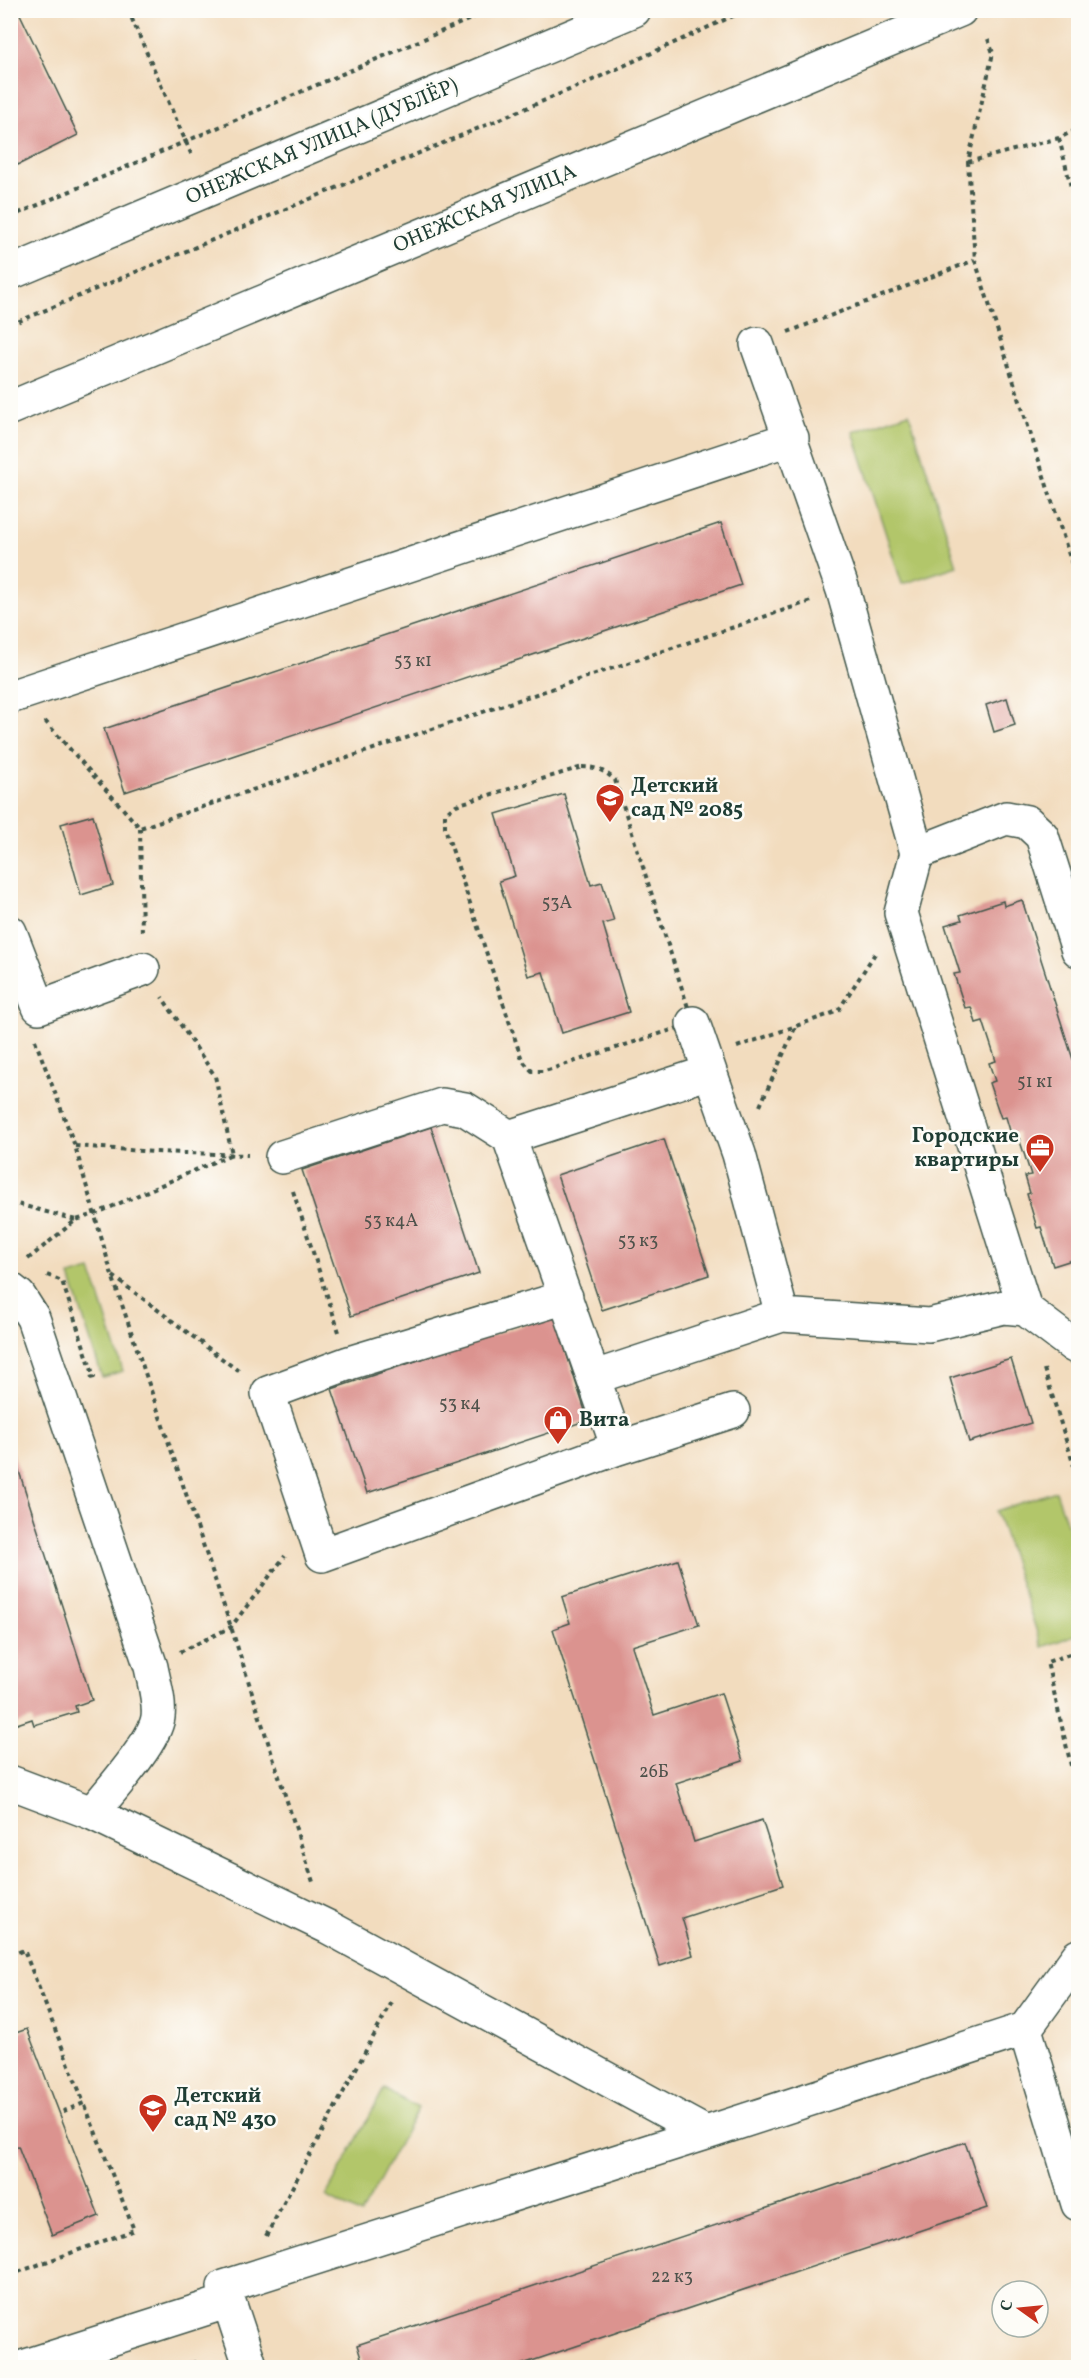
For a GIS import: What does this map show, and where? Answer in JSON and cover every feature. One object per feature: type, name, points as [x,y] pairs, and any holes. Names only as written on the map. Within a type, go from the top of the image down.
[{"type":"main road","name":"ОНЕЖСКАЯ УЛИЦА (ДУБЛЁР)","points":[[10,273],[634,10]]},
{"type":"main road","name":"ОНЕЖСКАЯ УЛИЦА","points":[[10,408],[960,10]]},
{"type":"main road","points":[[757,344],[792,438],[843,590],[917,853],[901,913],[1025,1309]]},
{"type":"main road","points":[[15,695],[792,438]]},
{"type":"main road","points":[[917,853],[1006,818],[1027,822],[1042,836],[1078,950]]},
{"type":"main road","points":[[10,932],[39,1006],[143,969]]},
{"type":"main road","points":[[693,1023],[739,1154],[782,1315]]},
{"type":"main road","points":[[509,1137],[707,1065]]},
{"type":"main road","points":[[282,1156],[442,1105],[465,1109],[509,1137],[618,1448]]},
{"type":"main road","points":[[16,1276],[19,1296],[33,1318],[150,1667],[157,1695],[158,1718],[152,1736],[92,1813]]},
{"type":"main road","points":[[566,1297],[349,1363],[268,1393],[322,1555],[618,1448],[733,1411]]},
{"type":"main road","points":[[595,1377],[782,1315],[929,1325],[1004,1307],[1025,1309],[1076,1345]]},
{"type":"main road","points":[[10,1782],[92,1813],[328,1927],[706,2133]]},
{"type":"main road","points":[[20,2367],[235,2291],[1025,2029],[1078,1956]]},
{"type":"main road","points":[[1025,2029],[1078,2204]]},
{"type":"main road","points":[[235,2291],[251,2367]]},
{"type":"path","points":[[128,10],[207,190]]},
{"type":"path","points":[[10,218],[491,10]]},
{"type":"path","points":[[10,325],[586,83],[746,10]]},
{"type":"path","points":[[988,39],[993,53],[969,162],[975,260],[1078,584]]},
{"type":"path","points":[[969,162],[1059,138],[1078,129]]},
{"type":"path","points":[[1059,138],[1078,216]]},
{"type":"path","points":[[757,344],[975,260]]},
{"type":"path","points":[[140,828],[843,590]]},
{"type":"path","points":[[15,695],[140,828],[143,969],[215,1076],[232,1154]]},
{"type":"path","points":[[582,767],[595,767],[606,771],[615,780],[693,1023],[545,1071],[532,1071],[522,1060],[445,828],[445,814],[456,806],[582,767]]},
{"type":"path","points":[[707,1065],[838,1011],[901,913]]},
{"type":"path","points":[[739,1154],[795,1027]]},
{"type":"path","points":[[34,1039],[75,1146],[112,1275],[231,1627],[328,1927]]},
{"type":"path","points":[[75,1146],[156,1152],[282,1156],[349,1363]]},
{"type":"path","points":[[16,1276],[76,1220],[95,1214],[232,1154]]},
{"type":"path","points":[[10,1202],[76,1220]]},
{"type":"path","points":[[112,1275],[268,1393]]},
{"type":"path","points":[[1076,1345],[1041,1359],[1078,1479]]},
{"type":"path","points":[[150,1667],[231,1627],[311,1522]]},
{"type":"path","points":[[1078,1651],[1047,1662],[1078,1796]]},
{"type":"path","points":[[10,1956],[24,1950],[134,2230],[10,2275]]},
{"type":"path","points":[[235,2291],[409,1971]]},
{"type":"path","points":[[59,2113],[84,2103]]},
{"type":"green space","points":[[909,413],[957,566],[902,584],[853,432]]},
{"type":"green space","points":[[91,1270],[123,1371],[102,1377],[70,1276]]},
{"type":"green space","points":[[1056,1491],[1078,1557],[1078,1634],[1042,1647],[996,1511]]},
{"type":"green space","points":[[384,2089],[418,2108],[361,2215],[326,2196]]},
{"type":"building","points":[[10,10],[18,10],[78,135],[18,165],[10,151]]},
{"type":"building","points":[[721,523],[741,585],[125,792],[104,729]]},
{"type":"building","points":[[1007,698],[1015,725],[994,732],[986,705]]},
{"type":"building","points":[[564,794],[591,885],[602,882],[614,921],[603,924],[629,1012],[562,1033],[543,972],[528,976],[499,881],[515,876],[496,814]]},
{"type":"building","points":[[93,815],[113,885],[81,895],[61,824]]},
{"type":"building","points":[[1022,900],[1078,1075],[1078,1265],[1074,1266],[1072,1260],[1053,1266],[1041,1227],[1037,1228],[1027,1194],[1030,1193],[1025,1176],[1031,1175],[1017,1132],[1011,1134],[1006,1117],[1001,1118],[989,1083],[995,1081],[989,1063],[996,1061],[983,1021],[976,1023],[971,1007],[965,1008],[954,974],[960,973],[945,925],[962,920],[960,915],[1003,901],[1004,906]]},
{"type":"building","points":[[431,1127],[479,1273],[351,1316],[302,1170]]},
{"type":"building","points":[[664,1139],[709,1275],[602,1310],[557,1175]]},
{"type":"building","points":[[554,1315],[588,1420],[367,1493],[332,1389]]},
{"type":"building","points":[[1011,1359],[1031,1423],[969,1442],[950,1378]]},
{"type":"building","points":[[11,1446],[92,1700],[75,1706],[77,1712],[34,1725],[32,1719],[14,1725],[10,1713]]},
{"type":"building","points":[[678,1560],[699,1625],[632,1646],[654,1715],[721,1693],[743,1761],[676,1783],[694,1842],[762,1820],[783,1885],[682,1918],[693,1955],[660,1966],[553,1629],[570,1623],[562,1597]]},
{"type":"building","points":[[27,2029],[99,2216],[52,2235],[18,2146],[10,2149],[10,2035]]},
{"type":"building","points":[[965,2142],[987,2208],[511,2368],[364,2368],[357,2345]]},
{"type":"building","points":[[195,2361],[197,2368],[177,2368],[177,2367]]},
{"type":"place","name":"Детский сад № 2085","points":[[610,824]]},
{"type":"place","name":"Городские квартиры","points":[[1040,1174]]},
{"type":"place","name":"Вита","points":[[558,1446]]},
{"type":"place","name":"Детский сад № 430","points":[[153,2134]]}]
